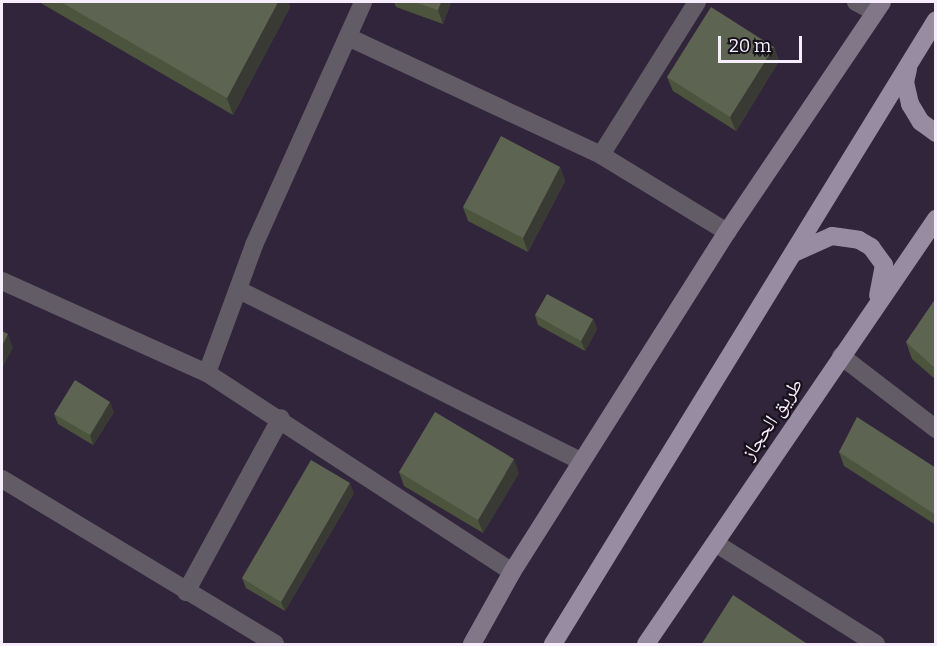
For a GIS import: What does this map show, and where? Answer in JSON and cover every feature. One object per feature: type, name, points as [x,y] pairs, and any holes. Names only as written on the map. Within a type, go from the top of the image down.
[{"type":"main road","points":[[472,645],[512,572],[727,232],[879,7]]},
{"type":"main road","points":[[553,645],[936,20]]},
{"type":"main road","points":[[908,67],[905,82],[910,104],[921,122],[936,133]]},
{"type":"main road","name":"طريق الحجاز","points":[[646,645],[875,305],[936,219]]},
{"type":"main road","points":[[793,254],[832,236],[859,240],[871,247],[884,264],[875,305]]},
{"type":"street","points":[[207,373],[254,245],[363,2]]},
{"type":"street","points":[[601,155],[697,2]]},
{"type":"street","points":[[856,2],[879,7]]},
{"type":"street","points":[[348,37],[601,155],[727,232]]},
{"type":"street","points":[[2,281],[207,373],[281,418],[512,572]]},
{"type":"street","points":[[239,290],[581,461]]},
{"type":"street","points":[[841,356],[936,429]]},
{"type":"street","points":[[186,592],[281,418]]},
{"type":"street","points":[[2,479],[275,645]]},
{"type":"street","points":[[715,543],[876,645]]},
{"type":"building","points":[[61,2],[278,2],[227,98]]},
{"type":"building","points":[[414,2],[441,2],[438,10]]},
{"type":"building","points":[[711,7],[774,47],[730,117],[667,77]]},
{"type":"building","points":[[501,136],[560,167],[523,238],[463,207]]},
{"type":"building","points":[[547,294],[593,319],[581,341],[535,315]]},
{"type":"building","points":[[936,298],[936,369],[906,342]]},
{"type":"building","points":[[2,331],[8,334],[2,346]]},
{"type":"building","points":[[75,380],[110,402],[90,435],[54,414]]},
{"type":"building","points":[[435,412],[514,459],[478,520],[399,472]]},
{"type":"building","points":[[857,417],[936,468],[936,515],[839,452]]},
{"type":"building","points":[[311,460],[350,483],[281,602],[242,578]]},
{"type":"building","points":[[733,595],[809,645],[701,645]]}]
